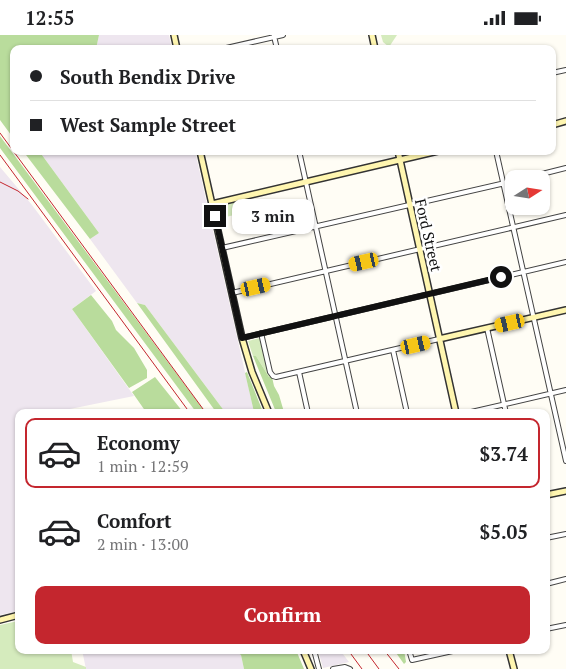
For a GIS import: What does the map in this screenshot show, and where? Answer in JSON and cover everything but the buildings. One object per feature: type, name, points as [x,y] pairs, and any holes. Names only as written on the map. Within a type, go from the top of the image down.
[{"type":"street","points":[[238,45],[282,35]]},
{"type":"street","points":[[201,155],[242,338],[252,372],[267,409]]},
{"type":"street","points":[[300,155],[356,409]]},
{"type":"street","name":"Ford Street","points":[[399,155],[455,409]]},
{"type":"street","points":[[212,204],[421,155]]},
{"type":"street","points":[[497,155],[566,461]]},
{"type":"street","points":[[550,172],[566,168]]},
{"type":"street","points":[[222,249],[504,183]]},
{"type":"street","points":[[232,293],[566,215]]},
{"type":"street","points":[[242,338],[566,263]]},
{"type":"street","points":[[261,333],[270,372],[276,377],[566,310]]},
{"type":"street","points":[[487,328],[505,409]]},
{"type":"street","points":[[393,350],[406,409]]},
{"type":"street","points":[[299,371],[307,409]]},
{"type":"street","points":[[483,409],[566,389]]},
{"type":"street","points":[[550,494],[566,491]]},
{"type":"street","points":[[550,537],[566,534]]},
{"type":"street","points":[[550,583],[566,579]]},
{"type":"street","points":[[0,619],[15,616]]},
{"type":"street","points":[[550,628],[566,625]]},
{"type":"street","points":[[305,654],[311,669]]},
{"type":"street","points":[[315,654],[319,669]]},
{"type":"street","points":[[411,654],[412,660],[439,654]]},
{"type":"street","points":[[511,654],[514,669]]},
{"type":"street","points":[[333,669],[345,667],[350,669]]},
{"type":"shaded area","points":[[99,35],[169,35],[171,45],[97,45]]},
{"type":"shaded area","points":[[42,155],[196,155],[253,409],[223,409],[145,305],[137,303],[90,239],[99,233]]},
{"type":"shaded area","points":[[0,167],[32,205],[96,291],[72,309],[134,396],[70,409],[15,409],[15,612],[0,615]]},
{"type":"shaded area","points":[[83,654],[240,654],[244,669],[86,669]]},
{"type":"shaded area","points":[[319,654],[343,654],[349,662],[323,668]]},
{"type":"green space","points":[[0,35],[99,35],[97,45],[10,45],[10,134],[0,120]]},
{"type":"green space","points":[[381,35],[397,35],[390,45],[383,42]]},
{"type":"green space","points":[[0,136],[10,149],[10,155],[14,155],[203,409],[194,409],[0,148]]},
{"type":"green space","points":[[26,155],[42,155],[99,233],[90,239]]},
{"type":"green space","points":[[236,202],[239,214],[221,218],[218,207]]},
{"type":"green space","points":[[91,295],[112,321],[116,330],[134,348],[147,370],[147,378],[129,388],[72,309]]},
{"type":"green space","points":[[137,303],[145,305],[223,409],[214,409]]},
{"type":"green space","points":[[260,338],[268,371],[272,377],[269,377],[256,356],[253,356],[248,341]]},
{"type":"green space","points":[[253,356],[256,356],[269,377],[272,377],[283,409],[275,409]]},
{"type":"green space","points":[[247,372],[262,409],[253,409],[245,373]]},
{"type":"green space","points":[[155,377],[181,409],[144,409],[132,392]]},
{"type":"green space","points":[[15,622],[15,654],[72,654],[73,662],[86,667],[86,669],[0,669],[0,625]]},
{"type":"green space","points":[[240,654],[298,654],[304,669],[244,669]]},
{"type":"green space","points":[[397,654],[405,654],[406,662],[404,664]]},
{"type":"railway","points":[[0,133],[10,147]]},
{"type":"railway","points":[[0,155],[187,409]]},
{"type":"railway","points":[[16,155],[203,409]]},
{"type":"railway","points":[[0,182],[18,191],[28,199]]},
{"type":"railway","points":[[351,654],[362,669]]},
{"type":"railway","points":[[368,654],[379,669]]},
{"type":"railway","points":[[387,654],[399,669]]},
{"type":"route","points":[[215,216],[242,338],[501,277]]}]
